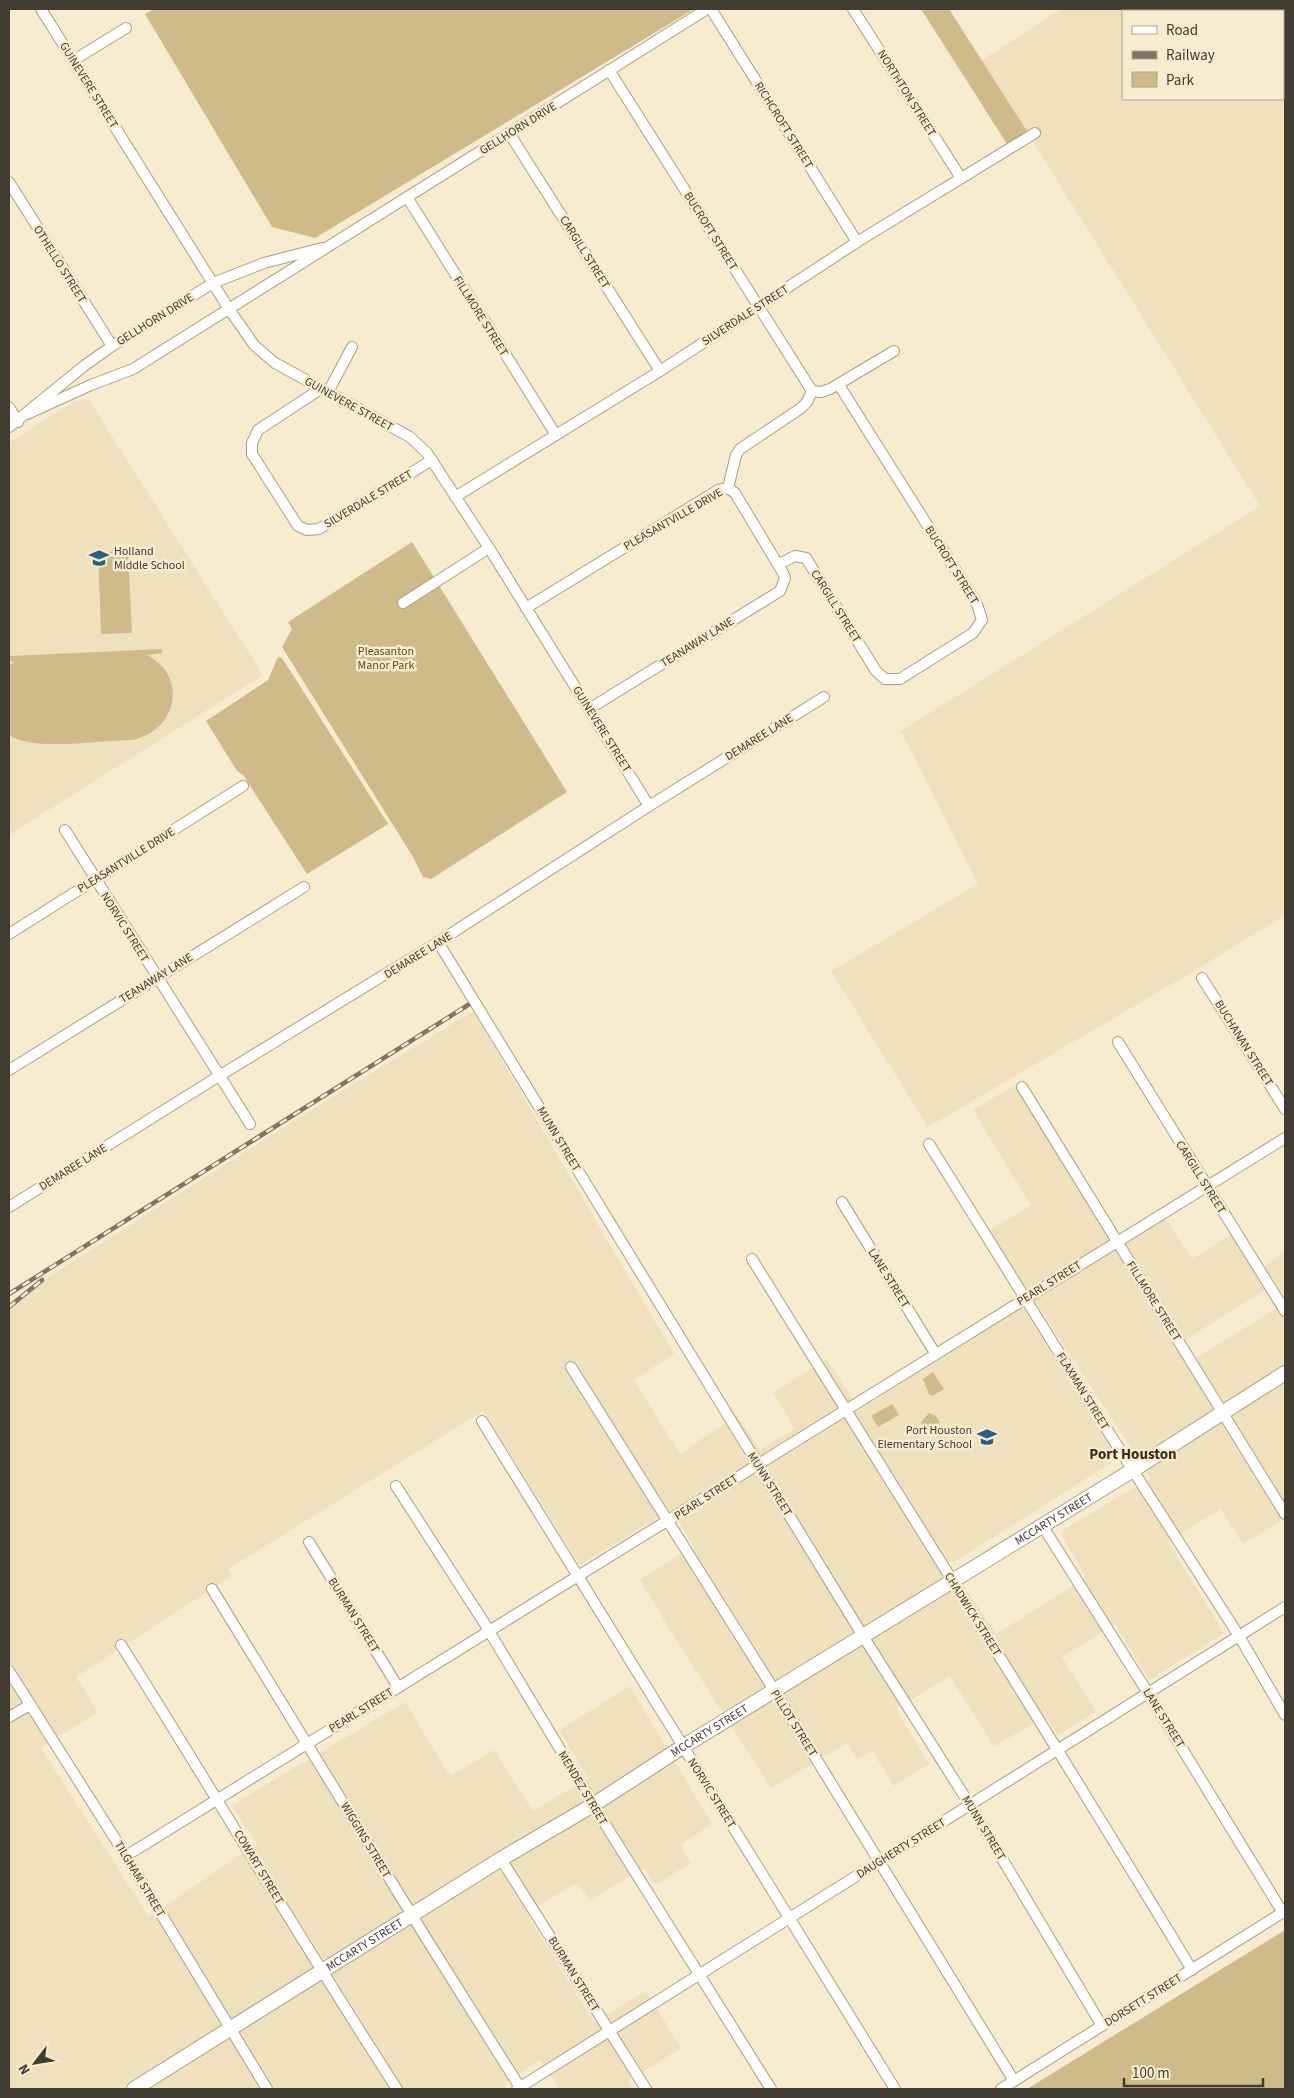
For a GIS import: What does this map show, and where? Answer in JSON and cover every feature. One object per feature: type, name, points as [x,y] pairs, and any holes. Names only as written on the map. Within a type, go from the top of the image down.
[{"type":"main road","name":"MCCARTY STREET","points":[[134,2089],[230,2030],[321,1970],[501,1859],[593,1805],[684,1746],[1133,1470],[1285,1374]]},
{"type":"street","name":"GUINEVERE STREET","points":[[42,9],[244,333],[264,354],[286,369],[410,437],[422,447],[432,460],[489,548],[649,806]]},
{"type":"street","name":"GELLHORN DRIVE","points":[[28,414],[91,385],[132,369],[707,9]]},
{"type":"street","name":"RICHCROFT STREET","points":[[711,9],[857,242]]},
{"type":"street","name":"NORTHTON STREET","points":[[853,9],[961,178]]},
{"type":"street","points":[[74,60],[126,28]]},
{"type":"street","name":"BUCROFT STREET","points":[[609,70],[812,391]]},
{"type":"street","name":"CARGILL STREET","points":[[510,133],[660,371]]},
{"type":"street","name":"SILVERDALE STREET","points":[[455,497],[660,371],[857,242],[1035,133]]},
{"type":"street","name":"OTHELLO STREET","points":[[9,182],[112,346]]},
{"type":"street","name":"FILLMORE STREET","points":[[407,197],[556,435]]},
{"type":"street","name":"GELLHORN DRIVE","points":[[9,428],[84,366],[112,346],[213,283],[264,263],[328,246]]},
{"type":"street","points":[[325,390],[352,347]]},
{"type":"street","points":[[812,391],[821,392],[839,385],[894,351]]},
{"type":"street","name":"BUCROFT STREET","points":[[839,385],[977,604],[982,620],[973,633],[900,679],[885,679]]},
{"type":"street","name":"SILVERDALE STREET","points":[[325,390],[258,430],[252,440],[252,454],[294,523],[302,528],[319,529],[432,460]]},
{"type":"street","name":"PLEASANTVILLE DRIVE","points":[[526,608],[718,490],[728,488],[736,455],[740,449],[746,443],[801,408],[807,402],[812,391]]},
{"type":"street","points":[[9,407],[18,422]]},
{"type":"street","points":[[728,488],[735,493],[779,564]]},
{"type":"street","points":[[404,603],[489,548]]},
{"type":"street","name":"CARGILL STREET","points":[[779,564],[795,556],[806,558],[876,671],[885,679]]},
{"type":"street","name":"TEANAWAY LANE","points":[[589,709],[780,591],[785,578],[779,564]]},
{"type":"street","name":"DEMAREE LANE","points":[[9,1207],[438,942],[649,806],[824,697]]},
{"type":"street","name":"PLEASANTVILLE DRIVE","points":[[9,934],[244,786]]},
{"type":"street","name":"NORVIC STREET","points":[[65,830],[250,1124]]},
{"type":"street","name":"TEANAWAY LANE","points":[[9,1070],[304,887]]},
{"type":"street","name":"MUNN STREET","points":[[438,942],[863,1636],[970,1804],[1102,2026]]},
{"type":"street","name":"BUCHANAN STREET","points":[[1202,978],[1285,1109]]},
{"type":"street","name":"CARGILL STREET","points":[[1118,1042],[1285,1311]]},
{"type":"street","name":"FILLMORE STREET","points":[[1022,1087],[1285,1514]]},
{"type":"street","name":"PEARL STREET","points":[[126,1856],[1285,1138]]},
{"type":"street","name":"FLAXMAN STREET","points":[[929,1144],[1239,1636],[1285,1715]]},
{"type":"street","name":"LANE STREET","points":[[842,1202],[936,1353]]},
{"type":"street","name":"CHADWICK STREET","points":[[752,1260],[951,1581],[1059,1750],[1192,1970]]},
{"type":"street","name":"PILLOT STREET","points":[[571,1367],[669,1521],[1014,2081]]},
{"type":"street","name":"NORVIC STREET","points":[[482,1421],[895,2089]]},
{"type":"street","name":"MENDEZ STREET","points":[[396,1486],[489,1632],[593,1805],[771,2089]]},
{"type":"street","name":"LANE STREET","points":[[1042,1525],[1284,1912]]},
{"type":"street","name":"BURMAN STREET","points":[[309,1542],[398,1687]]},
{"type":"street","name":"WIGGINS STREET","points":[[212,1589],[520,2089]]},
{"type":"street","name":"DAUGHERTY STREET","points":[[520,2089],[699,1974],[1285,1607]]},
{"type":"street","name":"COWART STREET","points":[[121,1645],[219,1800],[321,1970],[397,2089]]},
{"type":"street","name":"TILGHAM STREET","points":[[9,1672],[126,1856],[267,2089]]},
{"type":"street","points":[[9,1718],[30,1705]]},
{"type":"street","name":"BURMAN STREET","points":[[501,1859],[646,2089]]},
{"type":"street","name":"DORSETT STREET","points":[[1001,2089],[1284,1912]]},
{"type":"shaded area","points":[[1062,9],[1285,9],[1285,915],[1196,970],[928,1127],[831,971],[978,884],[901,731],[1260,506],[982,60]]},
{"type":"shaded area","name":"Holland Middle School","points":[[89,400],[263,675],[9,835],[9,442],[75,401]]},
{"type":"shaded area","points":[[473,1011],[674,1354],[634,1380],[680,1454],[737,1415],[760,1450],[795,1429],[773,1393],[827,1359],[859,1410],[1020,1309],[1024,1310],[1116,1455],[1111,1463],[954,1562],[947,1561],[996,1634],[1086,1578],[1062,1535],[1063,1530],[1151,1478],[989,1231],[1031,1205],[973,1110],[1022,1081],[1121,1243],[1164,1216],[1192,1259],[1233,1233],[1268,1288],[1185,1340],[1196,1358],[1285,1303],[1285,1518],[1243,1544],[1220,1509],[1168,1542],[1224,1633],[1149,1680],[1115,1624],[1062,1657],[1096,1712],[1058,1735],[1045,1716],[994,1747],[950,1676],[896,1709],[929,1764],[894,1786],[872,1751],[858,1759],[847,1743],[771,1788],[640,1580],[693,1546],[672,1509],[580,1565],[483,1411],[228,1569],[232,1576],[76,1677],[98,1712],[41,1748],[149,1917],[256,1844],[232,1805],[405,1702],[450,1776],[494,1750],[533,1811],[588,1778],[559,1730],[630,1686],[712,1824],[680,1845],[691,1863],[655,1885],[644,1868],[590,1900],[577,1883],[526,1913],[594,2022],[646,1991],[681,2048],[628,2081],[633,2089],[559,2089],[540,2060],[504,2083],[508,2089],[9,2089],[9,1302],[300,1117]]},
{"type":"shaded area","points":[[1285,1252],[1285,1300],[1264,1266]]},
{"type":"green space","points":[[154,9],[694,9],[315,238],[272,227],[145,14]]},
{"type":"green space","points":[[921,9],[949,9],[1027,131],[1007,144]]},
{"type":"green space","name":"Pleasanton Manor Park","points":[[412,542],[567,792],[431,879],[423,877],[413,857],[282,647],[292,629],[288,622]]},
{"type":"green space","points":[[128,551],[132,633],[101,634],[98,552]]},
{"type":"green space","points":[[162,649],[162,653],[147,655],[160,665],[169,676],[173,689],[172,702],[168,715],[159,726],[147,735],[132,740],[50,744],[20,740],[9,735],[9,666],[14,662],[9,661],[9,656]]},
{"type":"green space","points":[[278,657],[282,658],[388,824],[307,874],[243,775],[237,771],[206,721],[268,680]]},
{"type":"green space","points":[[933,1372],[944,1389],[932,1396],[929,1394],[923,1379]]},
{"type":"green space","points":[[892,1404],[899,1415],[878,1427],[871,1416]]},
{"type":"green space","points":[[929,1413],[936,1416],[940,1422],[933,1429],[925,1431],[921,1422]]},
{"type":"green space","points":[[1285,1930],[1285,2089],[1027,2089]]},
{"type":"railway","points":[[9,1294],[468,1005]]},
{"type":"railway","points":[[9,1307],[42,1280]]},
{"type":"place","name":"Holland Middle School","points":[[99,558]]},
{"type":"place","name":"Port Houston Elementary School","points":[[987,1437]]},
{"type":"district","name":"Port Houston","points":[[1133,1454]]}]
